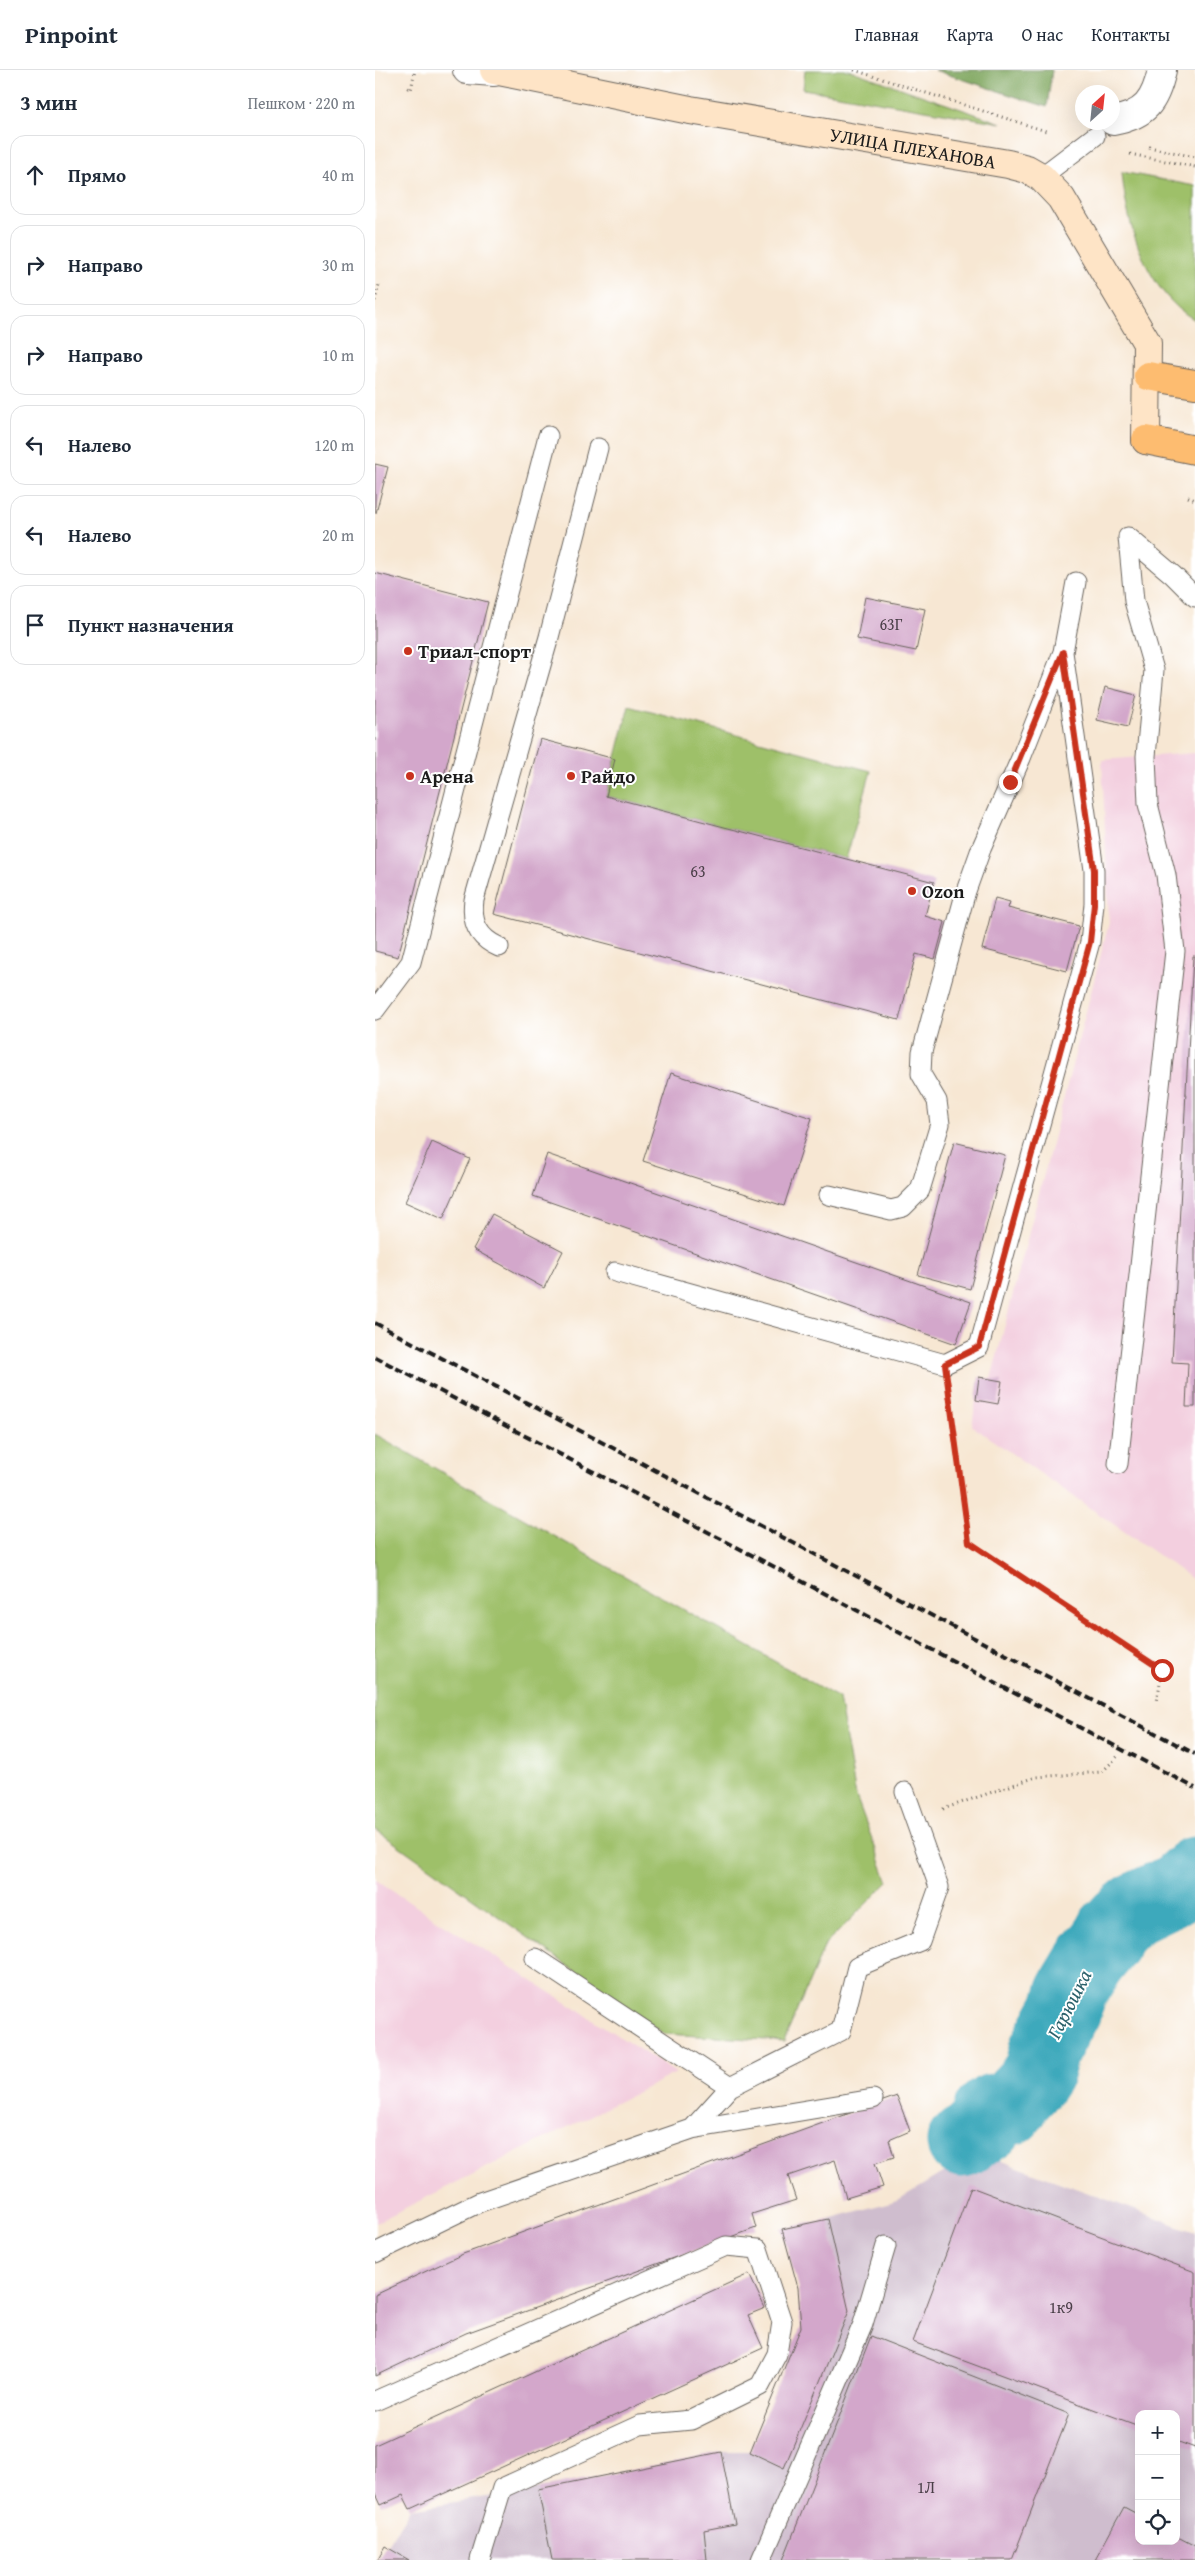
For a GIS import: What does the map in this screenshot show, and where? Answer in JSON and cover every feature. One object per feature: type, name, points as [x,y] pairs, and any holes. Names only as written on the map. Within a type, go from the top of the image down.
[{"type":"main road","name":"УЛИЦА ПЛЕХАНОВА","points":[[494,71],[699,111],[1008,164],[1041,177],[1061,198],[1147,343],[1146,440],[1195,450]]},
{"type":"main road","points":[[1148,376],[1195,384]]},
{"type":"street","points":[[467,70],[494,71]]},
{"type":"street","points":[[1097,134],[1140,113],[1156,92],[1163,70]]},
{"type":"lane","points":[[1041,177],[1097,134]]},
{"type":"lane","points":[[375,1010],[411,962],[548,436]]},
{"type":"lane","points":[[499,947],[489,942],[475,924],[472,915],[474,900],[549,636],[598,448]]},
{"type":"lane","points":[[1118,1464],[1175,951],[1167,875],[1148,804],[1146,756],[1154,670],[1134,601],[1128,537],[1173,575],[1195,597]]},
{"type":"lane","points":[[829,1195],[891,1210],[903,1207],[920,1190],[940,1124],[937,1101],[921,1074],[922,1052],[966,891],[981,849],[1021,758],[1063,652],[1076,582]]},
{"type":"lane","points":[[615,1272],[945,1364],[979,1347],[1090,942],[1094,904],[1094,870],[1063,652]]},
{"type":"lane","points":[[692,2129],[730,2087],[841,2031],[857,1967],[920,1941],[939,1887],[905,1792]]},
{"type":"lane","points":[[535,1958],[730,2087]]},
{"type":"lane","points":[[375,2253],[480,2202],[692,2129],[873,2099]]},
{"type":"lane","points":[[375,2401],[726,2246],[758,2249],[782,2322],[777,2354],[760,2386],[691,2420],[640,2424],[502,2488],[480,2560]]},
{"type":"lane","points":[[761,2560],[863,2324],[886,2246]]},
{"type":"path","points":[[408,88],[411,90],[415,70]]},
{"type":"path","points":[[853,70],[1097,134],[1195,167]]},
{"type":"path","points":[[375,301],[379,284]]},
{"type":"path","points":[[1188,497],[1195,500]]},
{"type":"path","points":[[945,1364],[969,1542],[1162,1670],[1157,1702]]},
{"type":"path","points":[[914,1819],[1036,1777],[1102,1772],[1117,1756]]},
{"type":"shaded area","points":[[1195,753],[1194,1580],[972,1426],[976,1400],[998,1404],[1002,1381],[991,1379],[1109,923],[1102,760]]},
{"type":"shaded area","points":[[375,1880],[676,2073],[375,2223]]},
{"type":"shaded area","points":[[977,2152],[1195,2232],[1195,2560],[377,2560],[410,2509],[538,2489],[721,2452],[750,2452],[784,2467],[849,2311],[828,2219],[898,2200]]},
{"type":"green space","points":[[805,70],[849,70],[1001,123],[803,89]]},
{"type":"green space","points":[[934,70],[1052,70],[1047,107]]},
{"type":"green space","points":[[1122,172],[1195,186],[1195,320],[1178,308],[1164,293],[1142,256],[1128,214]]},
{"type":"green space","points":[[629,706],[871,771],[846,859],[606,796]]},
{"type":"green space","points":[[375,1434],[839,1698],[856,1796],[888,1882],[825,1945],[784,2041],[664,2034],[375,1829]]},
{"type":"building","points":[[375,464],[388,467],[376,513],[375,513]]},
{"type":"building","name":"Арена","points":[[375,573],[488,602],[398,957],[375,951]]},
{"type":"building","points":[[865,597],[925,609],[916,651],[857,639]]},
{"type":"building","points":[[1105,687],[1136,695],[1128,727],[1097,720]]},
{"type":"building","points":[[540,739],[615,759],[606,796],[934,882],[925,916],[945,922],[935,959],[916,954],[899,1020],[494,914]]},
{"type":"building","points":[[995,898],[1010,902],[1008,908],[1079,926],[1067,971],[982,949]]},
{"type":"building","points":[[1193,956],[1195,956],[1195,1407],[1186,1407],[1188,1363],[1172,1362]]},
{"type":"building","points":[[671,1073],[812,1118],[784,1206],[643,1161]]},
{"type":"building","points":[[432,1142],[470,1159],[443,1219],[405,1202]]},
{"type":"building","points":[[954,1142],[1005,1155],[970,1289],[918,1275]]},
{"type":"building","points":[[547,1154],[971,1302],[956,1344],[533,1196]]},
{"type":"building","points":[[492,1214],[563,1251],[544,1288],[473,1249]]},
{"type":"building","points":[[979,1377],[1002,1381],[998,1404],[976,1400]]},
{"type":"building","points":[[897,2096],[910,2131],[889,2140],[894,2157],[875,2163],[883,2187],[846,2198],[835,2160],[788,2176],[796,2200],[752,2214],[756,2228],[466,2333],[375,2376],[375,2295],[463,2254]]},
{"type":"building","points":[[971,2187],[1195,2272],[1195,2448],[1180,2442],[1180,2410],[1135,2410],[1135,2425],[913,2342]]},
{"type":"building","points":[[828,2219],[849,2311],[784,2468],[750,2452],[801,2327],[798,2288],[782,2229]]},
{"type":"building","points":[[749,2274],[765,2308],[748,2315],[763,2348],[410,2509],[403,2495],[381,2505],[375,2492],[375,2445]]},
{"type":"building","points":[[871,2336],[1069,2414],[1012,2560],[783,2560]]},
{"type":"building","points":[[721,2452],[735,2524],[704,2530],[707,2560],[552,2560],[538,2489]]},
{"type":"building","points":[[1124,2507],[1135,2513],[1135,2545],[1180,2545],[1180,2538],[1195,2546],[1195,2560],[1095,2560]]},
{"type":"building","points":[[385,2546],[409,2560],[377,2560]]},
{"type":"waterway","name":"Гарюшка","points":[[962,2142],[988,2126],[988,2113],[993,2109],[1010,2110],[1015,2099],[1031,2082],[1039,2070],[1044,2050],[1066,2010],[1072,1991],[1090,1961],[1106,1941],[1110,1932],[1136,1908],[1177,1888],[1195,1872]]},
{"type":"railway","points":[[375,1323],[1195,1754]]},
{"type":"railway","points":[[375,1357],[1195,1788]]},
{"type":"place","name":"Триал-спорт","points":[[408,651]]},
{"type":"place","name":"Арена","points":[[410,776]]},
{"type":"place","name":"Райдо","points":[[571,776]]},
{"type":"place","name":"Ozon","points":[[912,891]]},
{"type":"route","points":[[1010,782],[1063,652],[1094,870],[1094,904],[1090,942],[979,1347],[945,1364],[969,1542],[1162,1670]]}]
